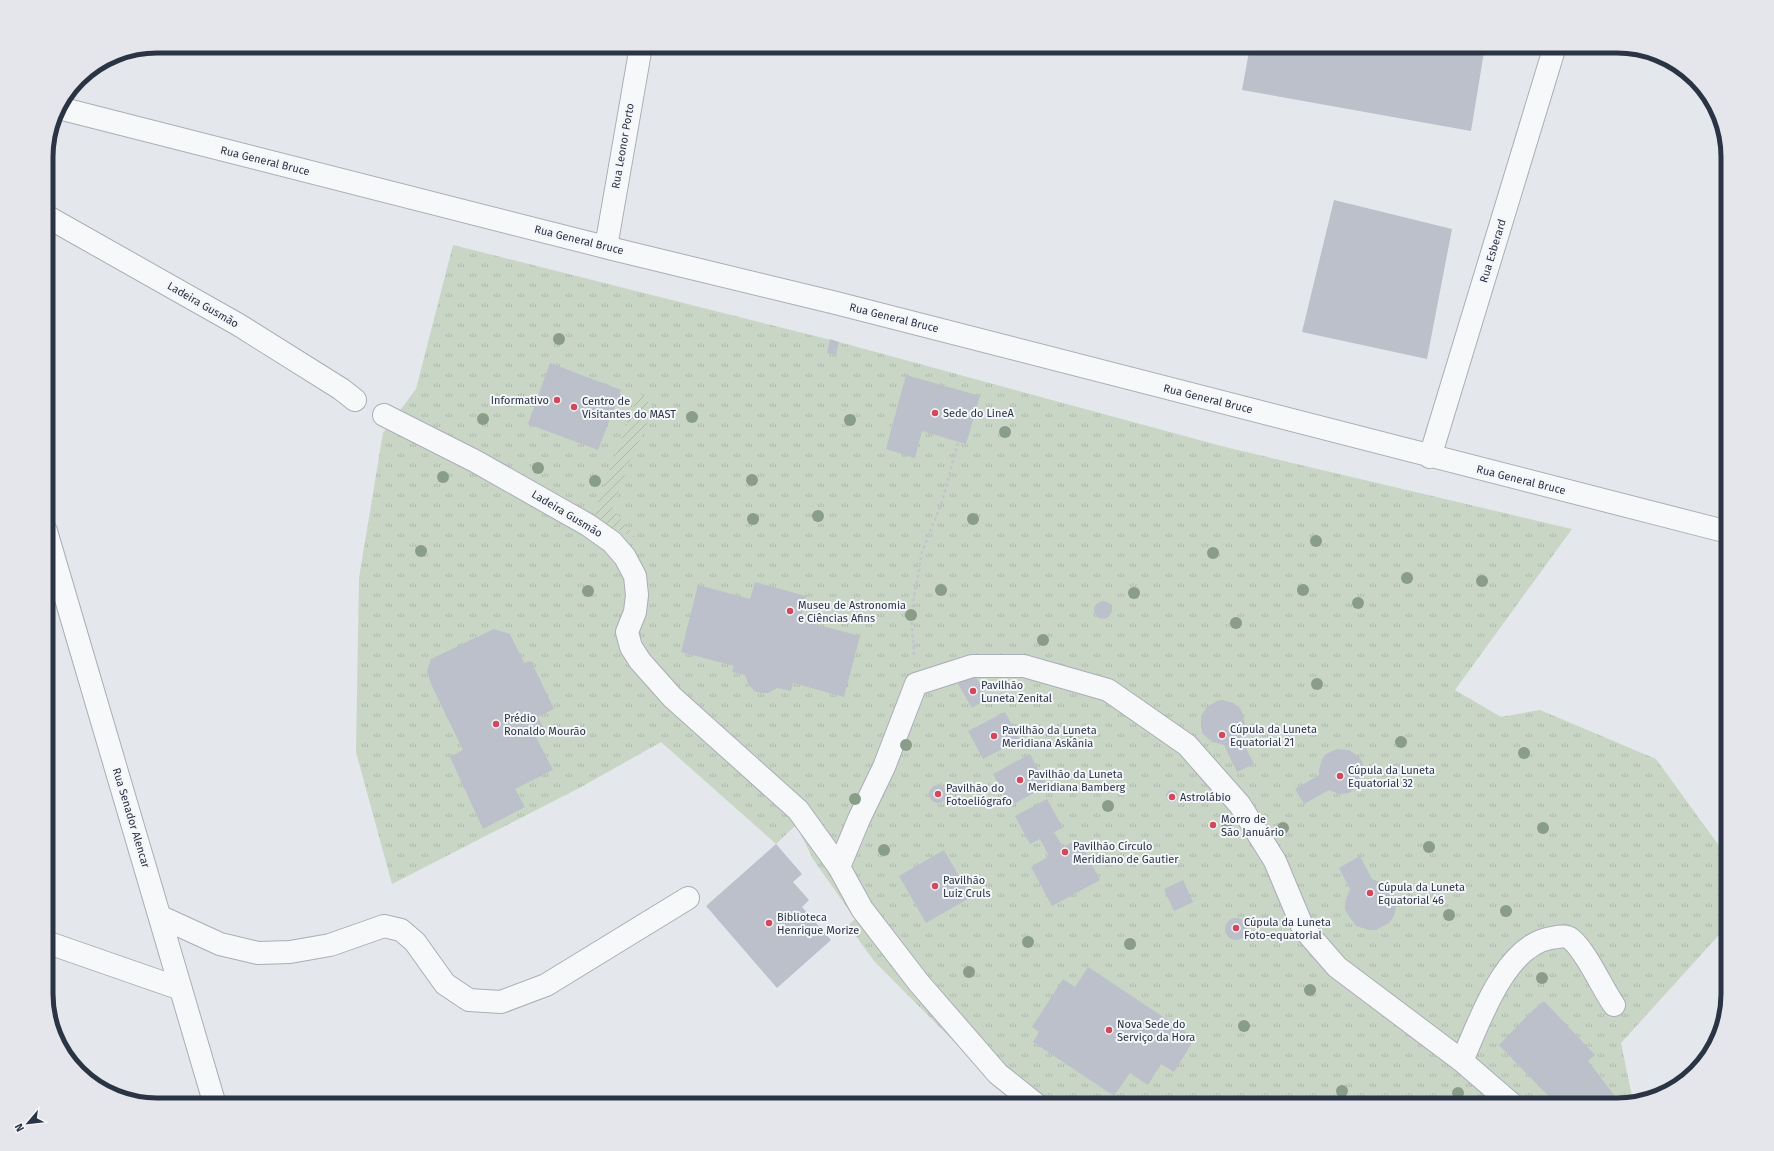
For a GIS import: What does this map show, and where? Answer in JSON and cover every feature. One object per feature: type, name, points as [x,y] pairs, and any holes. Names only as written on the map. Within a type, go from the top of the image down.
[{"type":"street","name":"Rua Leonor Porto","points":[[606,247],[640,53]]},
{"type":"street","name":"Rua Esberard","points":[[1430,457],[1553,53]]},
{"type":"street","name":"Rua General Bruce","points":[[65,110],[606,247],[836,303],[1430,457],[1721,530]]},
{"type":"street","name":"Ladeira Gusmão","points":[[53,220],[239,325],[341,389],[355,400]]},
{"type":"street","name":"Ladeira Gusmão","points":[[384,415],[475,461],[588,525],[612,542],[625,557],[635,576],[637,596],[635,612],[627,632],[631,647],[640,661],[672,697],[798,810],[839,867],[862,910],[919,983],[998,1074],[1028,1098]]},
{"type":"street","name":"Rua Senador Alencar","points":[[53,554],[161,917],[213,1098]]},
{"type":"street","points":[[839,867],[859,819],[884,767],[916,684],[972,666],[1024,666],[1108,690],[1187,745],[1240,805],[1275,861],[1303,928],[1337,967],[1462,1061],[1505,1098]]},
{"type":"street","points":[[161,917],[220,944],[258,953],[290,952],[330,944],[384,926],[401,930],[415,942],[445,984],[470,1000],[501,1002],[546,986],[688,898]]},
{"type":"street","points":[[1462,1061],[1494,990],[1508,966],[1529,947],[1543,939],[1560,936],[1570,938],[1579,946],[1614,1005]]},
{"type":"street","points":[[53,944],[181,989]]},
{"type":"path","points":[[916,684],[911,615],[922,552],[942,502],[958,442]]},
{"type":"green space","points":[[453,245],[839,342],[1225,447],[1572,529],[1455,690],[1501,717],[1540,710],[1656,759],[1721,848],[1721,933],[1621,1043],[1632,1097],[1623,1098],[1010,1098],[874,961],[848,925],[855,919],[813,859],[796,825],[776,844],[661,742],[583,786],[392,884],[356,752],[359,578],[383,433],[416,389]]},
{"type":"green space","points":[[639,392],[654,408],[631,459],[612,509],[636,538],[592,518]]},
{"type":"building","points":[[1249,53],[1484,53],[1471,131],[1242,90]]},
{"type":"building","points":[[1334,200],[1452,229],[1427,359],[1302,332]]},
{"type":"building","points":[[830,339],[839,342],[836,355],[827,353]]},
{"type":"building","name":"Centro de Visitantes do MAST","points":[[550,363],[621,390],[598,450],[528,424]]},
{"type":"building","name":"Sede do LineA","points":[[906,375],[980,396],[966,444],[922,431],[915,458],[886,449]]},
{"type":"building","points":[[755,582],[806,596],[800,620],[860,636],[844,697],[793,683],[791,691],[777,688],[768,693],[761,693],[754,691],[745,675],[732,672],[734,666],[681,652],[698,585],[750,599]]},
{"type":"building","points":[[1099,601],[1107,601],[1112,606],[1110,617],[1107,619],[1099,619],[1094,614],[1094,606]]},
{"type":"building","name":"Prédio Ronaldo Mourão","points":[[494,629],[510,634],[524,663],[531,661],[554,709],[538,717],[545,731],[535,735],[553,770],[515,789],[525,807],[483,829],[450,757],[463,750],[431,684],[427,671],[431,659]]},
{"type":"building","name":"Pavilhão Luneta Zenital","points":[[974,674],[988,698],[972,708],[958,684]]},
{"type":"building","name":"Cúpula da Luneta Equatorial 21","points":[[1222,700],[1233,703],[1239,707],[1242,712],[1245,725],[1240,736],[1254,764],[1237,772],[1224,745],[1212,742],[1203,734],[1201,728],[1201,716],[1207,707],[1217,701]]},
{"type":"building","name":"Pavilhão da Luneta Meridiana Askânia","points":[[1005,712],[1020,740],[983,759],[968,731]]},
{"type":"building","name":"Cúpula da Luneta Equatorial 32","points":[[1337,749],[1349,750],[1362,761],[1364,771],[1361,782],[1349,793],[1339,794],[1329,790],[1304,804],[1295,789],[1319,775],[1322,759],[1326,754]]},
{"type":"building","name":"Pavilhão da Luneta Meridiana Bamberg","points":[[1030,754],[1047,786],[1010,806],[993,774]]},
{"type":"building","name":"Pavilhão do Fotoeliógrafo","points":[[938,785],[944,788],[947,794],[944,800],[938,803],[932,800],[929,794],[932,788]]},
{"type":"building","name":"Astrolábio","points":[[1174,790],[1177,791],[1177,801],[1170,802],[1167,801],[1166,794],[1167,791]]},
{"type":"building","name":"Pavilhão Círculo Meridiano de Gautier","points":[[1047,799],[1063,828],[1054,832],[1063,847],[1078,839],[1100,880],[1052,906],[1031,867],[1049,856],[1040,839],[1030,844],[1015,816]]},
{"type":"building","name":"Biblioteca Henrique Morize","points":[[776,844],[802,874],[793,882],[809,900],[802,907],[831,940],[777,988],[706,906]]},
{"type":"building","name":"Pavilhão Luiz Cruls","points":[[944,850],[971,897],[926,923],[899,876]]},
{"type":"building","name":"Cúpula da Luneta Equatorial 46","points":[[1360,856],[1372,879],[1387,885],[1396,899],[1394,916],[1389,923],[1376,930],[1369,930],[1356,926],[1345,909],[1345,902],[1350,889],[1339,868]]},
{"type":"building","points":[[1183,880],[1193,902],[1174,911],[1164,889]]},
{"type":"building","name":"Cúpula da Luneta Foto-equatorial","points":[[1236,918],[1244,921],[1247,929],[1244,937],[1236,940],[1228,937],[1225,929],[1228,921]]},
{"type":"building","name":"Nova Sede do Serviço da Hora","points":[[1088,967],[1195,1038],[1174,1072],[1161,1064],[1148,1085],[1130,1073],[1114,1096],[1033,1042],[1039,1032],[1032,1027],[1063,979],[1075,987]]},
{"type":"building","points":[[1544,1001],[1595,1055],[1588,1061],[1616,1098],[1550,1098],[1499,1045],[1531,1012]]},
{"type":"place","name":"Informativo","points":[[557,400]]},
{"type":"place","name":"Centro de Visitantes do MAST","points":[[574,407]]},
{"type":"place","name":"Sede do LineA","points":[[935,413]]},
{"type":"place","name":"Museu de Astronomia e Ciências Afins","points":[[790,611]]},
{"type":"place","name":"Pavilhão Luneta Zenital","points":[[973,691]]},
{"type":"place","name":"Prédio Ronaldo Mourão","points":[[496,724]]},
{"type":"place","name":"Cúpula da Luneta Equatorial 21","points":[[1222,735]]},
{"type":"place","name":"Pavilhão da Luneta Meridiana Askânia","points":[[994,736]]},
{"type":"place","name":"Cúpula da Luneta Equatorial 32","points":[[1340,776]]},
{"type":"place","name":"Pavilhão da Luneta Meridiana Bamberg","points":[[1020,780]]},
{"type":"place","name":"Pavilhão do Fotoeliógrafo","points":[[938,794]]},
{"type":"place","name":"Astrolábio","points":[[1172,797]]},
{"type":"place","name":"Morro de São Januário","points":[[1213,825]]},
{"type":"place","name":"Pavilhão Círculo Meridiano de Gautier","points":[[1065,852]]},
{"type":"place","name":"Pavilhão Luiz Cruls","points":[[935,886]]},
{"type":"place","name":"Cúpula da Luneta Equatorial 46","points":[[1370,893]]},
{"type":"place","name":"Biblioteca Henrique Morize","points":[[769,923]]},
{"type":"place","name":"Cúpula da Luneta Foto-equatorial","points":[[1236,928]]},
{"type":"place","name":"Nova Sede do Serviço da Hora","points":[[1109,1030]]}]
